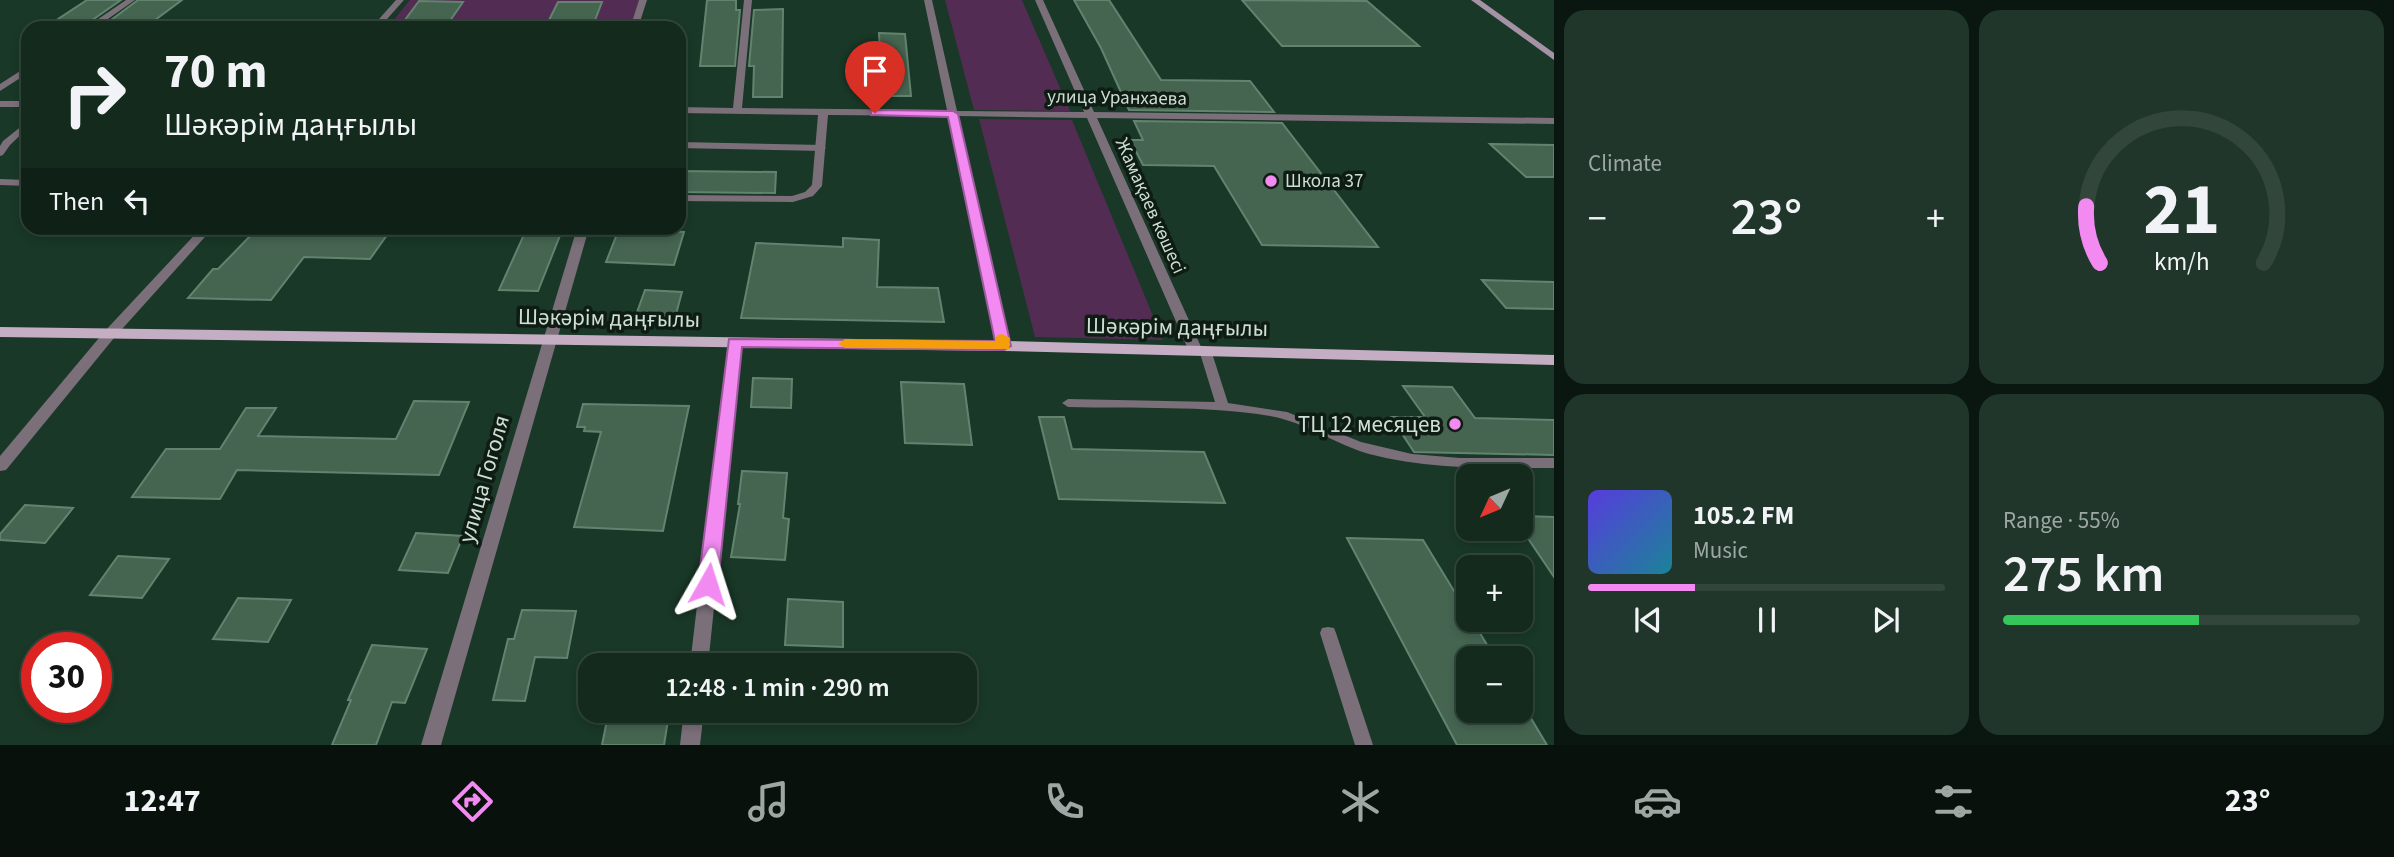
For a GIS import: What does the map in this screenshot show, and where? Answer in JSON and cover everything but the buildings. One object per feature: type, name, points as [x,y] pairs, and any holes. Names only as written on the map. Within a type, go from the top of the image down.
[{"type":"main road","points":[[1475,0],[1554,57]]},
{"type":"main road","name":"Шәкәрім даңғылы","points":[[0,332],[1200,349],[1554,360]]},
{"type":"street","points":[[100,21],[131,0]]},
{"type":"street","points":[[380,21],[400,0]]},
{"type":"street","points":[[636,21],[643,0]]},
{"type":"street","points":[[737,112],[748,0]]},
{"type":"street","points":[[928,0],[1004,346]]},
{"type":"street","name":"Жамақаев көшесі","points":[[1040,0],[1200,349]]},
{"type":"street","points":[[0,88],[21,74]]},
{"type":"street","points":[[0,104],[21,104]]},
{"type":"street","name":"улица Уранхаева","points":[[686,110],[1554,121]]},
{"type":"street","points":[[686,198],[793,199],[809,194],[817,186],[823,113]]},
{"type":"street","points":[[0,182],[21,183]]},
{"type":"street","points":[[0,466],[109,335],[201,235]]},
{"type":"street","name":"улица Гоголя","points":[[431,745],[581,235]]},
{"type":"street","points":[[700,653],[735,342]]},
{"type":"street","points":[[690,745],[693,723]]},
{"type":"lane","points":[[0,153],[21,130]]},
{"type":"lane","points":[[0,132],[21,133]]},
{"type":"lane","points":[[686,145],[822,148]]},
{"type":"lane","points":[[1200,349],[1223,407]]},
{"type":"lane","points":[[1068,403],[1223,407],[1272,412],[1318,427],[1369,449],[1397,455],[1554,463]]},
{"type":"lane","points":[[1328,633],[1364,745]]},
{"type":"shaded area","points":[[410,0],[639,0],[632,21],[393,21]]},
{"type":"shaded area","points":[[945,0],[1022,0],[1070,111],[974,110]]},
{"type":"shaded area","points":[[979,119],[1072,120],[1163,340],[1035,337]]},
{"type":"slow traffic","points":[[845,344],[1004,346],[1002,338]]},
{"type":"place","name":"Школа 37","points":[[1271,181]]},
{"type":"place","name":"ТЦ 12 месяцев","points":[[1455,424]]},
{"type":"route","points":[[708,584],[735,342],[1004,346],[953,114],[875,113]]}]
